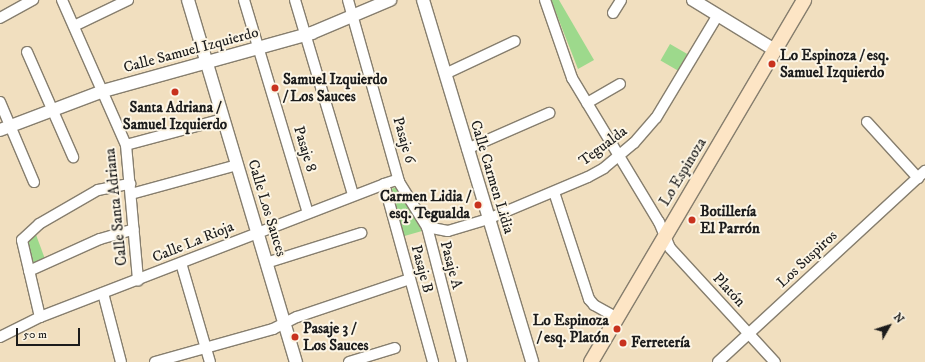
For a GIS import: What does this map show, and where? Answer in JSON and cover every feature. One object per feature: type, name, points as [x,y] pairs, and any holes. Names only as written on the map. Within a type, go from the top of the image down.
[{"type":"main road","name":"Lo Espinoza","points":[[591,362],[804,0]]},
{"type":"street","points":[[0,18],[33,0]]},
{"type":"street","name":"Calle Santa Adriana","points":[[62,0],[126,146],[138,280]]},
{"type":"street","points":[[74,26],[128,0]]},
{"type":"street","name":"Calle Los Sauces","points":[[188,0],[296,362]]},
{"type":"street","name":"Pasaje 8","points":[[244,0],[308,213]]},
{"type":"street","points":[[295,0],[354,195]]},
{"type":"street","name":"Pasaje 6","points":[[348,0],[399,182]]},
{"type":"street","name":"Calle Samuel Izquierdo","points":[[5,128],[103,91],[306,35],[390,0]]},
{"type":"street","name":"Calle Carmen Lidia","points":[[422,0],[532,362]]},
{"type":"street","name":"Platón","points":[[545,0],[570,72],[659,222],[670,248],[775,362]]},
{"type":"street","points":[[614,13],[622,0]]},
{"type":"street","points":[[693,0],[775,50]]},
{"type":"street","name":"Tegualda","points":[[427,227],[448,231],[488,219],[594,174],[619,156],[656,118],[718,16]]},
{"type":"street","points":[[445,74],[515,41]]},
{"type":"street","points":[[27,52],[72,157]]},
{"type":"street","points":[[587,103],[620,84]]},
{"type":"street","points":[[0,102],[5,128],[34,182]]},
{"type":"street","points":[[467,149],[549,113]]},
{"type":"street","points":[[126,146],[223,119]]},
{"type":"street","name":"Los Suspiros","points":[[718,362],[921,174],[867,122]]},
{"type":"street","points":[[40,317],[22,240],[39,224],[98,190],[131,189],[237,165]]},
{"type":"street","name":"Calle La Rioja","points":[[0,337],[40,317],[103,294],[354,195],[396,180],[399,182]]},
{"type":"street","name":"Pasaje A","points":[[399,182],[427,227],[462,362]]},
{"type":"street","name":"Pasaje B","points":[[384,184],[433,362]]},
{"type":"street","points":[[554,192],[589,299],[617,318]]},
{"type":"street","points":[[29,271],[100,239],[134,229]]},
{"type":"street","points":[[266,263],[361,233]]},
{"type":"street","points":[[181,263],[210,362]]},
{"type":"street","points":[[155,362],[273,329],[284,323],[410,279]]},
{"type":"street","points":[[103,294],[121,362]]},
{"type":"street","points":[[348,362],[395,348]]},
{"type":"green space","points":[[551,0],[559,0],[594,60],[578,69]]},
{"type":"green space","points":[[670,44],[687,54],[678,70],[660,60]]},
{"type":"green space","points":[[397,187],[422,231],[401,237],[388,190]]},
{"type":"green space","points":[[35,232],[45,259],[32,267],[26,242]]},
{"type":"place","name":"Lo Espinoza / esq. Samuel Izquierdo","points":[[772,64]]},
{"type":"place","name":"Samuel Izquierdo / Los Sauces","points":[[275,88]]},
{"type":"place","name":"Santa Adriana / Samuel Izquierdo","points":[[175,92]]},
{"type":"place","name":"Carmen Lidia / esq. Tegualda","points":[[478,205]]},
{"type":"place","name":"Botillería El Parrón","points":[[692,220]]},
{"type":"place","name":"Lo Espinoza / esq. Platón","points":[[617,329]]},
{"type":"place","name":"Pasaje 3 / Los Sauces","points":[[295,337]]},
{"type":"place","name":"Ferretería","points":[[623,343]]}]
